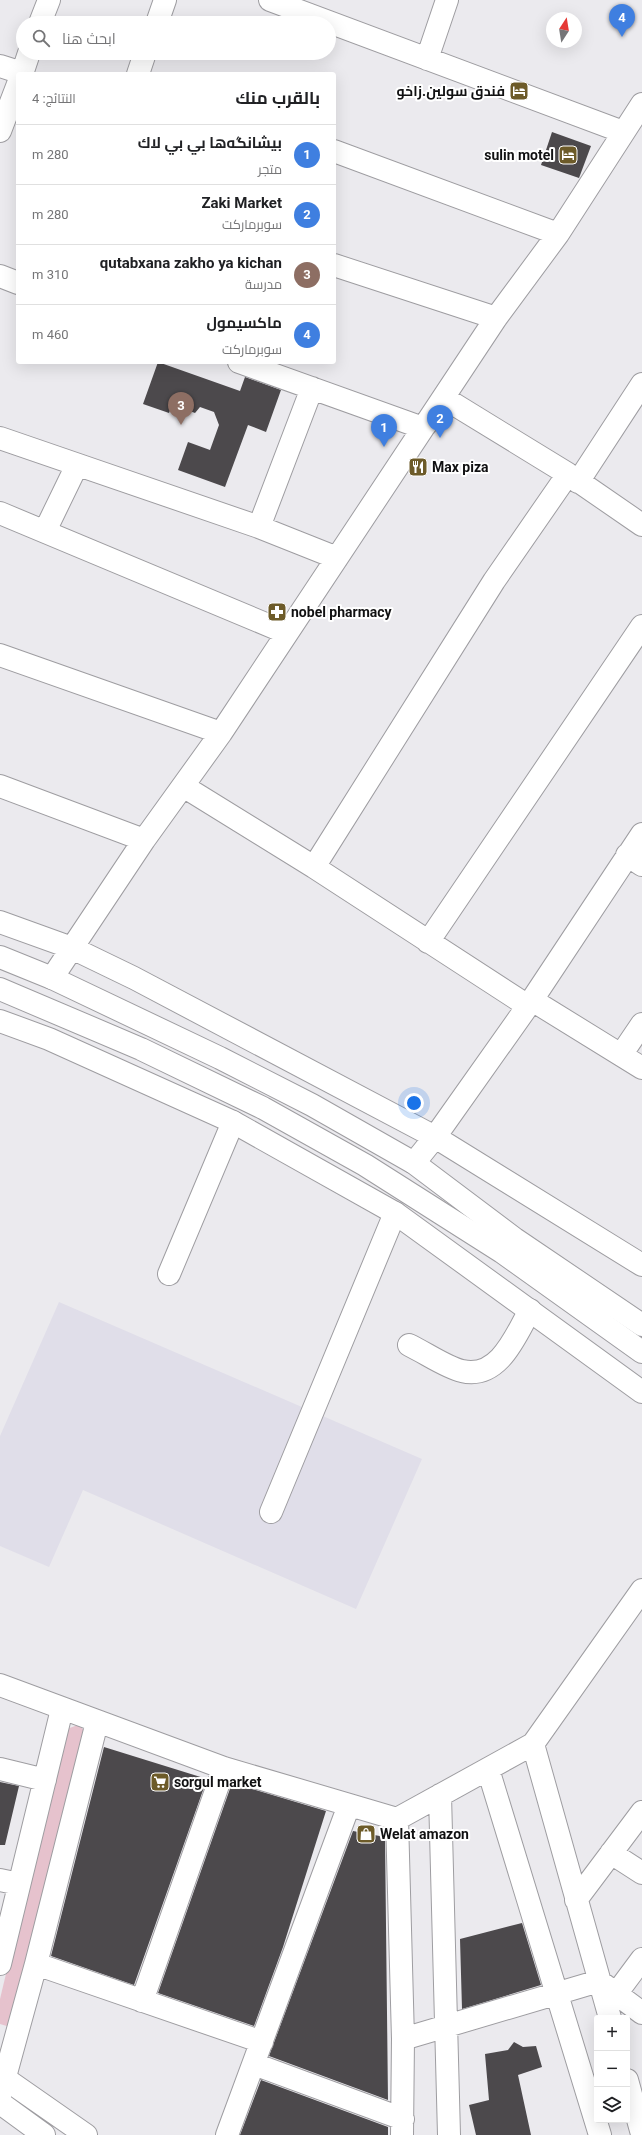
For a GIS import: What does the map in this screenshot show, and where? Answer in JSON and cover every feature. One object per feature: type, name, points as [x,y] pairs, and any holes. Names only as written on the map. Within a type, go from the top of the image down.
[{"type":"main road","points":[[43,16],[49,0]]},
{"type":"main road","points":[[159,16],[165,0]]},
{"type":"main road","points":[[270,0],[313,16]]},
{"type":"main road","points":[[427,59],[447,0]]},
{"type":"main road","points":[[336,25],[622,132]]},
{"type":"main road","points":[[139,72],[143,60]]},
{"type":"main road","points":[[0,66],[23,71]]},
{"type":"main road","points":[[0,131],[16,89]]},
{"type":"main road","points":[[52,978],[144,840],[221,733],[496,318],[558,234],[622,132],[642,104]]},
{"type":"main road","points":[[336,152],[558,234]]},
{"type":"main road","points":[[336,266],[496,318]]},
{"type":"main road","points":[[0,276],[16,282]]},
{"type":"main road","points":[[245,364],[423,428],[431,418]]},
{"type":"main road","points":[[314,867],[494,581],[573,478],[642,384]]},
{"type":"main road","points":[[258,527],[312,388]]},
{"type":"main road","points":[[444,398],[573,478],[642,525]]},
{"type":"main road","points":[[0,438],[258,527],[337,558]]},
{"type":"main road","points":[[45,531],[77,465]]},
{"type":"main road","points":[[0,513],[287,633]]},
{"type":"main road","points":[[428,942],[640,635]]},
{"type":"main road","points":[[0,655],[221,733]]},
{"type":"main road","points":[[0,786],[144,840]]},
{"type":"main road","points":[[183,786],[314,867],[428,942],[642,1068]]},
{"type":"main road","points":[[414,1163],[435,1137],[634,860],[642,834]]},
{"type":"main road","points":[[0,922],[72,948],[134,978],[435,1137],[642,1265]]},
{"type":"main road","points":[[0,956],[52,978],[220,1058],[312,1105],[414,1163],[515,1240],[642,1325]]},
{"type":"main road","points":[[0,989],[141,1049],[263,1108],[365,1165],[502,1252],[642,1352]]},
{"type":"main road","points":[[0,1021],[49,1039],[233,1122],[395,1213],[642,1392]]},
{"type":"main road","points":[[621,1055],[642,1024]]},
{"type":"main road","points":[[169,1274],[233,1122]]},
{"type":"main road","points":[[271,1512],[395,1213]]},
{"type":"main road","points":[[409,1345],[462,1371],[475,1372],[494,1364],[505,1355],[530,1310]]},
{"type":"main road","points":[[0,1685],[224,1768],[397,1819],[533,1744],[642,1590]]},
{"type":"main road","points":[[0,1964],[10,1882],[45,1780],[62,1709]]},
{"type":"main road","points":[[86,2135],[1,2083],[8,2046],[36,1964],[97,1722]]},
{"type":"main road","points":[[533,1744],[576,1900],[608,1988],[610,2015]]},
{"type":"main road","points":[[142,2001],[224,1768]]},
{"type":"main road","points":[[0,1769],[45,1780]]},
{"type":"main road","points":[[488,1769],[600,2135]]},
{"type":"main road","points":[[440,1795],[449,2135]]},
{"type":"main road","points":[[227,2135],[349,1805]]},
{"type":"main road","points":[[576,1900],[642,1812]]},
{"type":"main road","points":[[254,2064],[402,2127],[403,2038],[397,1819]]},
{"type":"main road","points":[[611,1853],[642,1873]]},
{"type":"main road","points":[[403,2038],[557,1994],[608,1988],[642,1958]]},
{"type":"main road","points":[[36,1964],[262,2042]]},
{"type":"main road","points":[[608,1988],[642,2013]]},
{"type":"main road","points":[[629,2087],[642,2134]]},
{"type":"main road","points":[[0,2103],[44,2135]]},
{"type":"shaded area","points":[[59,1302],[422,1459],[356,1609],[83,1490],[49,1567],[0,1546],[0,1436]]},
{"type":"shaded area","points":[[78,1725],[84,1730],[10,2027],[0,2024],[0,1999],[64,1730]]},
{"type":"building","points":[[552,132],[591,146],[579,178],[541,165]]},
{"type":"building","points":[[157,364],[164,364],[240,391],[245,377],[281,390],[266,432],[248,425],[225,487],[178,470],[188,442],[210,450],[219,425],[214,412],[200,407],[195,413],[172,404],[169,413],[143,404]]},
{"type":"building","points":[[104,1747],[207,1779],[134,1985],[51,1956]]},
{"type":"building","points":[[0,1782],[19,1786],[5,1845],[0,1845]]},
{"type":"building","points":[[232,1783],[326,1811],[283,1947],[254,2026],[158,1993]]},
{"type":"building","points":[[353,1831],[385,1837],[388,2100],[269,2056]]},
{"type":"building","points":[[522,1923],[541,1985],[462,2009],[460,1939]]},
{"type":"building","points":[[514,2042],[523,2047],[536,2046],[542,2067],[518,2075],[531,2135],[476,2135],[469,2105],[489,2100],[485,2054],[508,2050]]},
{"type":"building","points":[[261,2080],[388,2127],[388,2135],[240,2135]]},
{"type":"place","name":"ماكسيمول","points":[[622,37]]},
{"type":"place","name":"فندق سولين.زاخو","points":[[519,91]]},
{"type":"place","name":"sulin motel","points":[[568,155]]},
{"type":"place","name":"qutabxana zakho ya kichan","points":[[181,425]]},
{"type":"place","name":"Zaki Market","points":[[440,438]]},
{"type":"place","name":"بيشانگه‌ها بي بي لاك","points":[[384,447]]},
{"type":"place","name":"Max piza","points":[[418,467]]},
{"type":"place","name":"nobel pharmacy","points":[[277,612]]},
{"type":"place","name":"sorgul market","points":[[160,1782]]},
{"type":"place","name":"Welat amazon","points":[[366,1834]]}]
